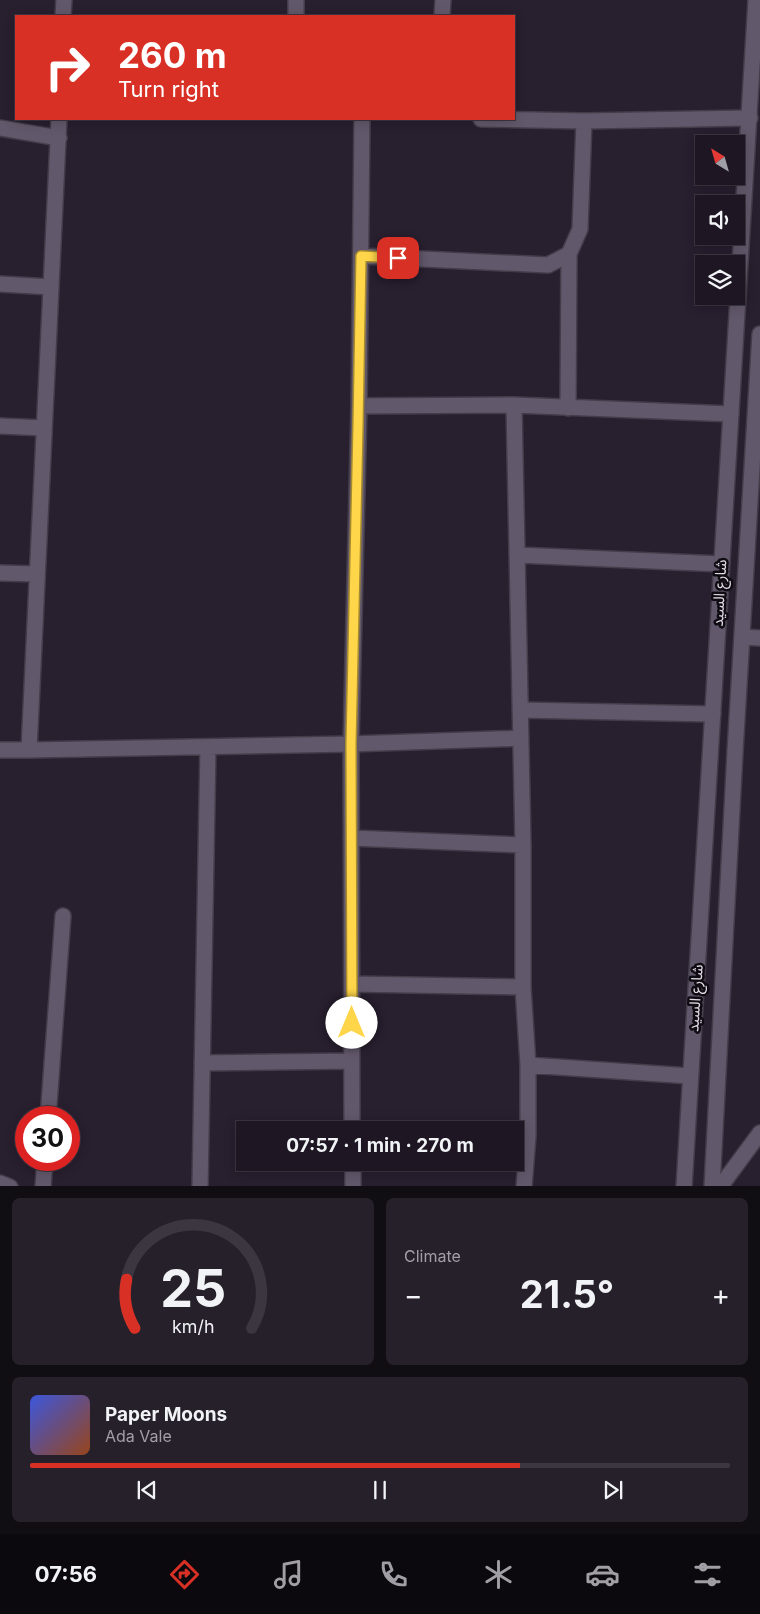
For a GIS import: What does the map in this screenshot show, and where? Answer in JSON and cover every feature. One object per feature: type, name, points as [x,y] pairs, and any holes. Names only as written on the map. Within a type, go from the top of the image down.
[{"type":"street","points":[[63,15],[64,0]]},
{"type":"street","points":[[296,0],[296,15]]},
{"type":"street","points":[[442,15],[443,0]]},
{"type":"street","name":"شارع السيد","points":[[684,1186],[756,0]]},
{"type":"street","points":[[515,120],[584,121],[750,118]]},
{"type":"street","points":[[29,750],[60,120]]},
{"type":"street","points":[[352,1121],[351,744],[359,406],[362,120]]},
{"type":"street","points":[[568,408],[569,254],[580,229],[584,121]]},
{"type":"street","points":[[0,128],[58,138]]},
{"type":"street","points":[[361,256],[548,265],[569,254]]},
{"type":"street","points":[[0,284],[51,287]]},
{"type":"street","name":"شارع السيد","points":[[712,1186],[760,334]]},
{"type":"street","points":[[359,406],[514,405],[731,414]]},
{"type":"street","points":[[514,405],[523,845],[523,986],[528,1065],[522,1121]]},
{"type":"street","points":[[0,426],[44,428]]},
{"type":"street","points":[[517,555],[721,564]]},
{"type":"street","points":[[0,573],[37,574]]},
{"type":"street","points":[[742,637],[760,638]]},
{"type":"street","points":[[520,710],[713,714]]},
{"type":"street","points":[[0,750],[351,744],[521,738]]},
{"type":"street","points":[[200,1186],[208,747]]},
{"type":"street","points":[[711,751],[735,752]]},
{"type":"street","points":[[352,838],[523,845]]},
{"type":"street","points":[[49,1106],[63,916]]},
{"type":"street","points":[[352,984],[523,986]]},
{"type":"street","points":[[202,1063],[352,1061]]},
{"type":"street","points":[[528,1065],[690,1076]]},
{"type":"street","points":[[720,1186],[760,1133]]},
{"type":"street","points":[[43,1186],[44,1171]]},
{"type":"street","points":[[352,1171],[353,1186]]},
{"type":"street","points":[[523,1171],[524,1186]]},
{"type":"street","points":[[0,1183],[10,1186]]},
{"type":"route","points":[[352,1023],[351,744],[361,256],[398,258]]}]
